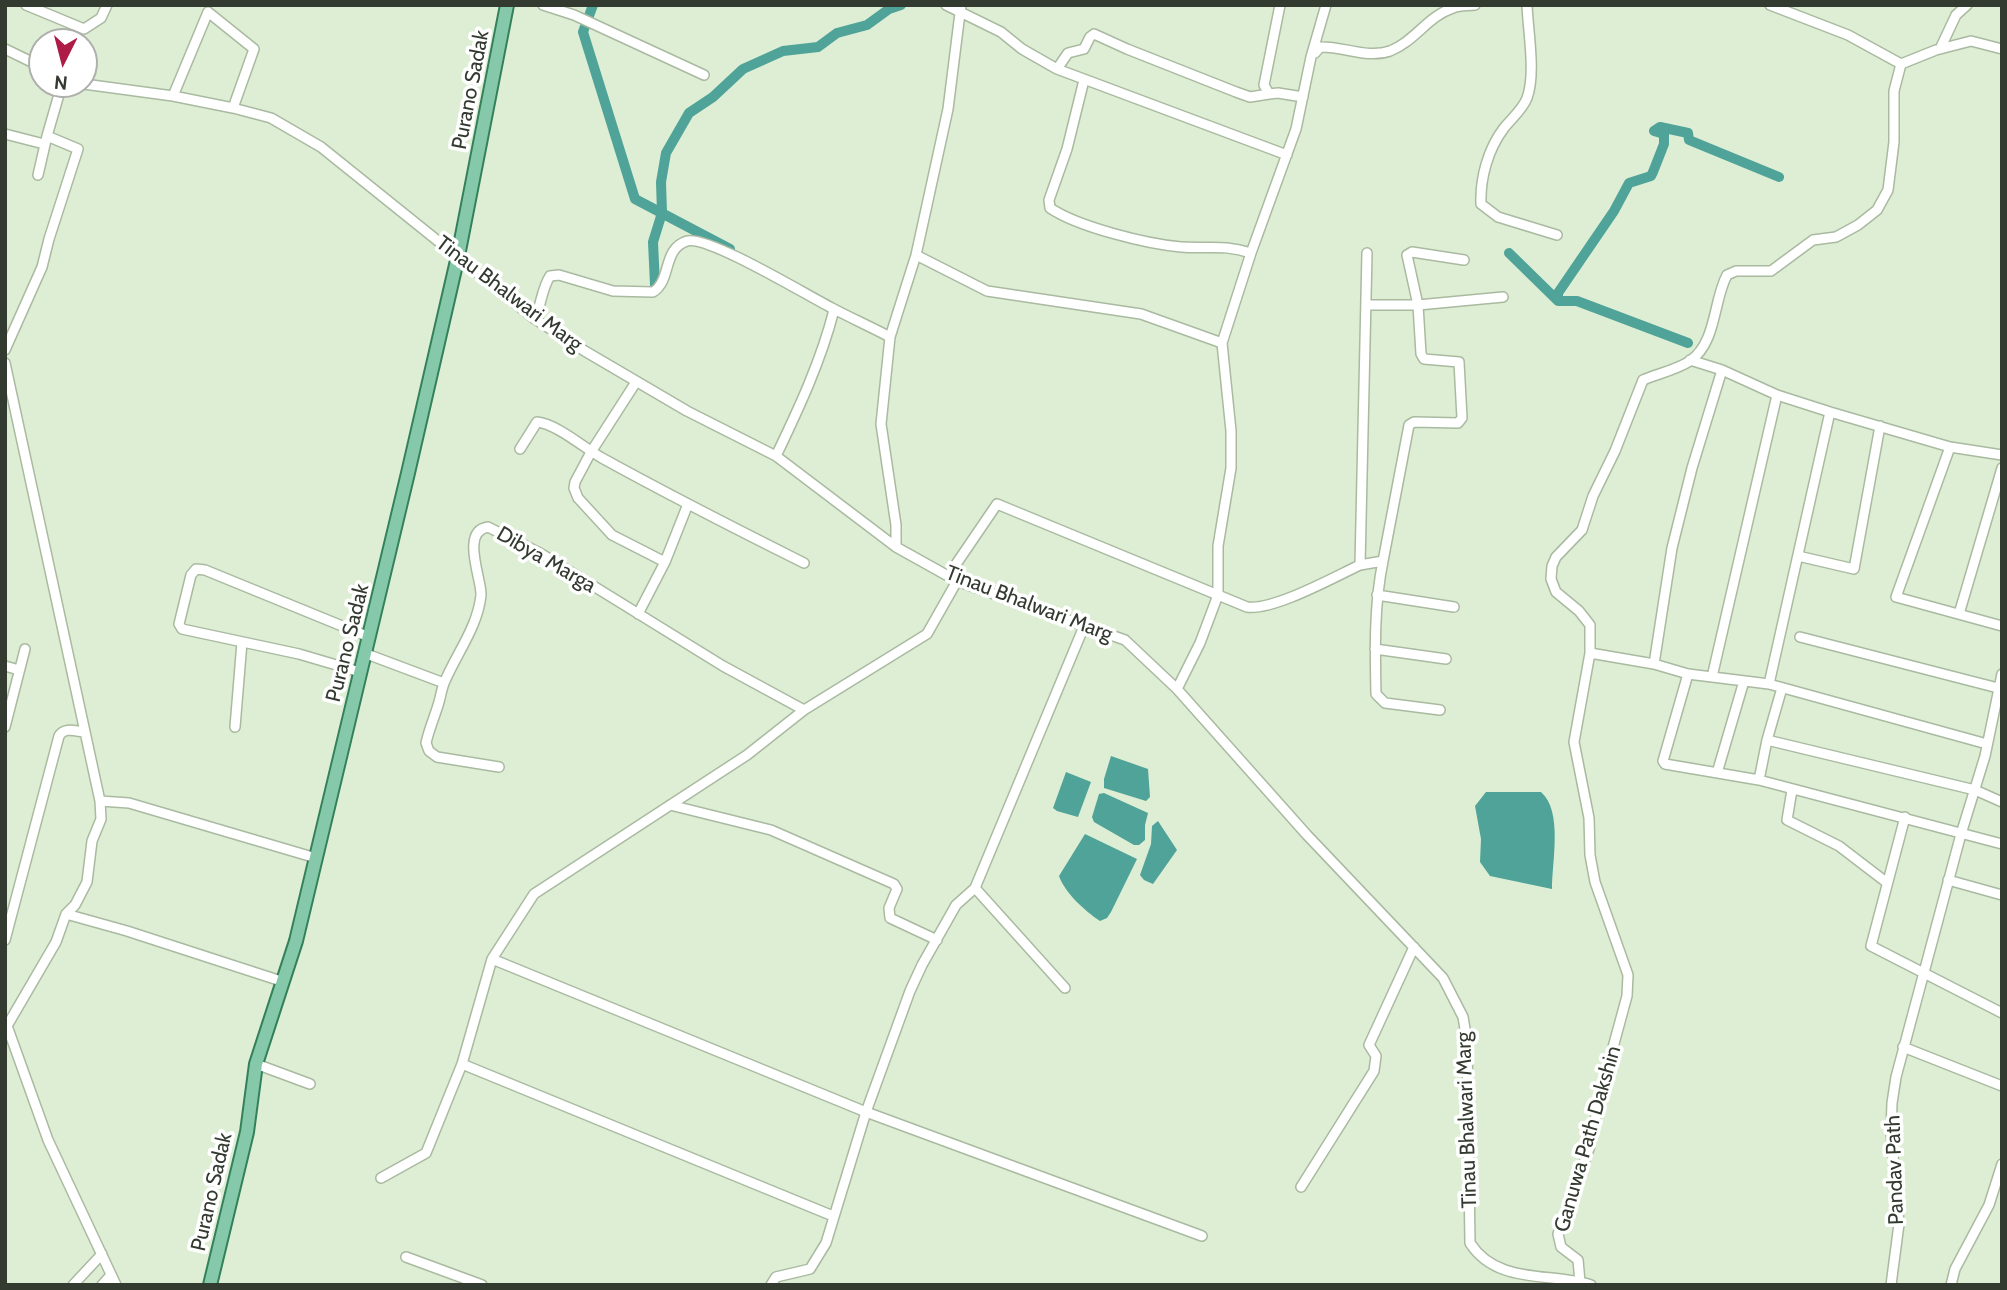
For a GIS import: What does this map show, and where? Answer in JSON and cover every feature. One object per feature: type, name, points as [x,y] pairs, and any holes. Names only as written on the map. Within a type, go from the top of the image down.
[{"type":"main road","name":"Purano Sadak","points":[[210,1285],[247,1132],[256,1064],[281,981],[296,942],[458,256],[507,5]]},
{"type":"street","points":[[26,5],[84,29],[101,18],[107,5]]},
{"type":"street","points":[[543,5],[574,15],[704,75]]},
{"type":"street","points":[[946,5],[960,9],[1001,32],[1022,49],[1057,69],[1287,155]]},
{"type":"street","points":[[1269,94],[1263,82],[1280,5]]},
{"type":"street","points":[[1177,688],[1200,642],[1218,595],[1218,546],[1231,456],[1222,343],[1296,129],[1311,57],[1326,5]]},
{"type":"street","points":[[1311,57],[1320,47],[1362,54],[1387,52],[1405,44],[1429,22],[1453,8],[1475,5]]},
{"type":"street","points":[[1527,5],[1530,79],[1527,98],[1494,146],[1480,189],[1481,204],[1498,217],[1557,235]]},
{"type":"street","points":[[1770,5],[1848,35],[1901,65]]},
{"type":"street","points":[[1940,49],[1956,15],[1967,5]]},
{"type":"street","points":[[896,547],[896,525],[881,424],[890,337],[916,255],[948,110],[960,9]]},
{"type":"street","points":[[173,96],[208,12],[254,49],[233,108]]},
{"type":"street","points":[[1057,69],[1068,53],[1084,49],[1094,34],[1127,50],[1250,97],[1278,93],[1303,97]]},
{"type":"street","points":[[1901,65],[1940,49],[1971,41],[2002,49]]},
{"type":"street","points":[[5,49],[28,60]]},
{"type":"street","points":[[1901,65],[1894,91],[1894,142],[1888,190],[1877,211],[1836,237],[1813,240],[1771,271],[1736,271],[1727,275],[1717,299],[1716,314],[1709,334],[1690,360],[1722,370],[1777,396],[1950,447],[2002,456]]},
{"type":"street","points":[[1084,80],[1067,149],[1049,200],[1050,208],[1083,223],[1156,243],[1224,246],[1251,253]]},
{"type":"street","name":"Tinau Bhalwari Marg","points":[[98,86],[173,96],[271,118],[321,147],[535,319],[636,382],[776,456],[896,547],[953,578],[1125,640],[1177,688],[1307,835],[1443,978],[1464,1017],[1469,1098],[1470,1243],[1477,1254],[1525,1280],[1580,1282],[1591,1285]]},
{"type":"street","points":[[38,175],[58,98]]},
{"type":"street","points":[[5,134],[46,140],[78,149],[48,239],[42,267],[5,350]]},
{"type":"street","points":[[535,319],[550,276],[559,275],[612,291],[653,292],[662,284],[671,253],[691,240],[757,267],[834,310],[890,337]]},
{"type":"street","points":[[1360,565],[1367,253]]},
{"type":"street","points":[[1440,710],[1385,703],[1378,699],[1377,595],[1409,425],[1415,422],[1458,423],[1462,418],[1460,362],[1422,357],[1418,305],[1406,258],[1409,253],[1464,260]]},
{"type":"street","points":[[916,255],[987,291],[1141,314],[1222,343]]},
{"type":"street","points":[[1366,305],[1418,305],[1503,297]]},
{"type":"street","points":[[776,456],[811,383],[834,310]]},
{"type":"street","name":"Ganuwa Path Dakshin","points":[[1580,1282],[1578,1260],[1561,1247],[1558,1234],[1590,1146],[1600,1095],[1627,996],[1628,975],[1595,882],[1590,855],[1589,818],[1573,743],[1590,653],[1590,625],[1556,592],[1551,579],[1552,566],[1556,557],[1582,530],[1592,496],[1615,451],[1643,380],[1690,360]]},
{"type":"street","points":[[5,363],[102,819],[92,841],[88,878],[75,905],[66,914],[56,942],[6,1024],[48,1140],[116,1285]]},
{"type":"street","points":[[1654,664],[1672,548],[1692,468],[1722,370]]},
{"type":"street","points":[[636,382],[575,482],[578,498],[612,535],[665,562]]},
{"type":"street","points":[[1712,677],[1777,396]]},
{"type":"street","points":[[1769,684],[1830,412]]},
{"type":"street","points":[[520,449],[537,422],[546,423],[591,452],[804,563]]},
{"type":"street","points":[[1798,556],[1854,569],[1880,426]]},
{"type":"street","points":[[1950,447],[1896,597],[2002,625]]},
{"type":"street","points":[[1958,614],[2002,467]]},
{"type":"street","points":[[638,614],[665,562],[688,504]]},
{"type":"street","points":[[381,1178],[426,1153],[462,1064],[492,959],[534,894],[747,755],[804,710],[926,634],[953,578],[997,504],[1255,609],[1360,565],[1383,561]]},
{"type":"street","name":"Dibya Marga","points":[[499,767],[437,757],[429,751],[426,743],[444,683],[477,614],[481,592],[474,550],[479,530],[483,527],[540,553],[723,666],[804,710]]},
{"type":"street","points":[[360,672],[299,654],[182,629],[179,625],[191,575],[196,569],[205,570],[369,637]]},
{"type":"street","points":[[1377,595],[1454,607]]},
{"type":"street","points":[[771,1285],[776,1277],[810,1269],[826,1243],[866,1112],[911,991],[922,965],[956,905],[975,888],[1085,624]]},
{"type":"street","points":[[1800,637],[1998,688]]},
{"type":"street","points":[[235,727],[242,642]]},
{"type":"street","points":[[5,725],[25,649]]},
{"type":"street","points":[[1376,649],[1447,659]]},
{"type":"street","points":[[364,653],[444,683]]},
{"type":"street","points":[[1590,653],[1654,664],[1688,674],[1769,684],[1987,744]]},
{"type":"street","points":[[5,666],[19,670]]},
{"type":"street","points":[[1688,674],[1663,762],[1759,780],[2002,844]]},
{"type":"street","name":"Pandav Path","points":[[1891,1285],[1899,1224],[1891,1132],[1892,1103],[1903,1047],[1975,790],[2002,674]]},
{"type":"street","points":[[1717,773],[1744,681]]},
{"type":"street","points":[[1759,780],[1782,688]]},
{"type":"street","points":[[5,940],[59,736],[67,730],[84,732]]},
{"type":"street","points":[[1767,740],[1975,790],[2002,802]]},
{"type":"street","points":[[1792,790],[1787,820],[1839,846],[1886,881]]},
{"type":"street","points":[[100,801],[129,803],[316,858]]},
{"type":"street","points":[[670,805],[771,830],[894,884],[897,889],[889,908],[890,918],[937,940]]},
{"type":"street","points":[[1905,817],[1871,946],[2002,1013]]},
{"type":"street","points":[[1948,880],[2002,895]]},
{"type":"street","points":[[975,888],[1065,988]]},
{"type":"street","points":[[66,914],[281,981]]},
{"type":"street","points":[[1301,1187],[1374,1072],[1377,1056],[1369,1045],[1414,947]]},
{"type":"street","points":[[492,959],[866,1112],[1202,1236]]},
{"type":"street","points":[[1903,1047],[2002,1086]]},
{"type":"street","points":[[256,1064],[310,1083]]},
{"type":"street","points":[[462,1064],[833,1216]]},
{"type":"street","points":[[1951,1285],[1955,1269],[1989,1205],[2002,1164]]},
{"type":"street","points":[[73,1285],[102,1254]]},
{"type":"street","points":[[406,1257],[482,1285]]},
{"type":"street","points":[[102,1285],[111,1275]]},
{"type":"water","points":[[1111,756],[1148,769],[1150,797],[1146,801],[1104,788]]},
{"type":"water","points":[[1066,772],[1091,782],[1078,817],[1053,808]]},
{"type":"water","points":[[1486,792],[1541,792],[1548,800],[1554,824],[1552,889],[1490,876],[1480,862],[1481,839],[1475,806]]},
{"type":"water","points":[[1104,793],[1148,813],[1145,840],[1139,845],[1134,845],[1094,822],[1092,817],[1099,794]]},
{"type":"water","points":[[1158,821],[1177,850],[1153,884],[1140,875],[1151,844],[1152,826]]},
{"type":"water","points":[[1085,834],[1137,859],[1111,912],[1107,918],[1100,921],[1076,901],[1059,876]]},
{"type":"waterway","points":[[593,5],[583,32],[635,199],[730,249]]},
{"type":"waterway","points":[[655,285],[653,242],[662,213],[661,182],[666,153],[689,113],[713,97],[743,69],[783,51],[818,47],[837,33],[867,25],[889,9],[901,5]]},
{"type":"waterway","points":[[1558,301],[1558,293],[1614,211],[1629,183],[1651,176],[1664,144],[1664,134],[1654,131],[1660,127],[1688,133],[1689,140],[1779,177]]},
{"type":"waterway","points":[[1509,253],[1558,301],[1577,301],[1688,343]]}]
